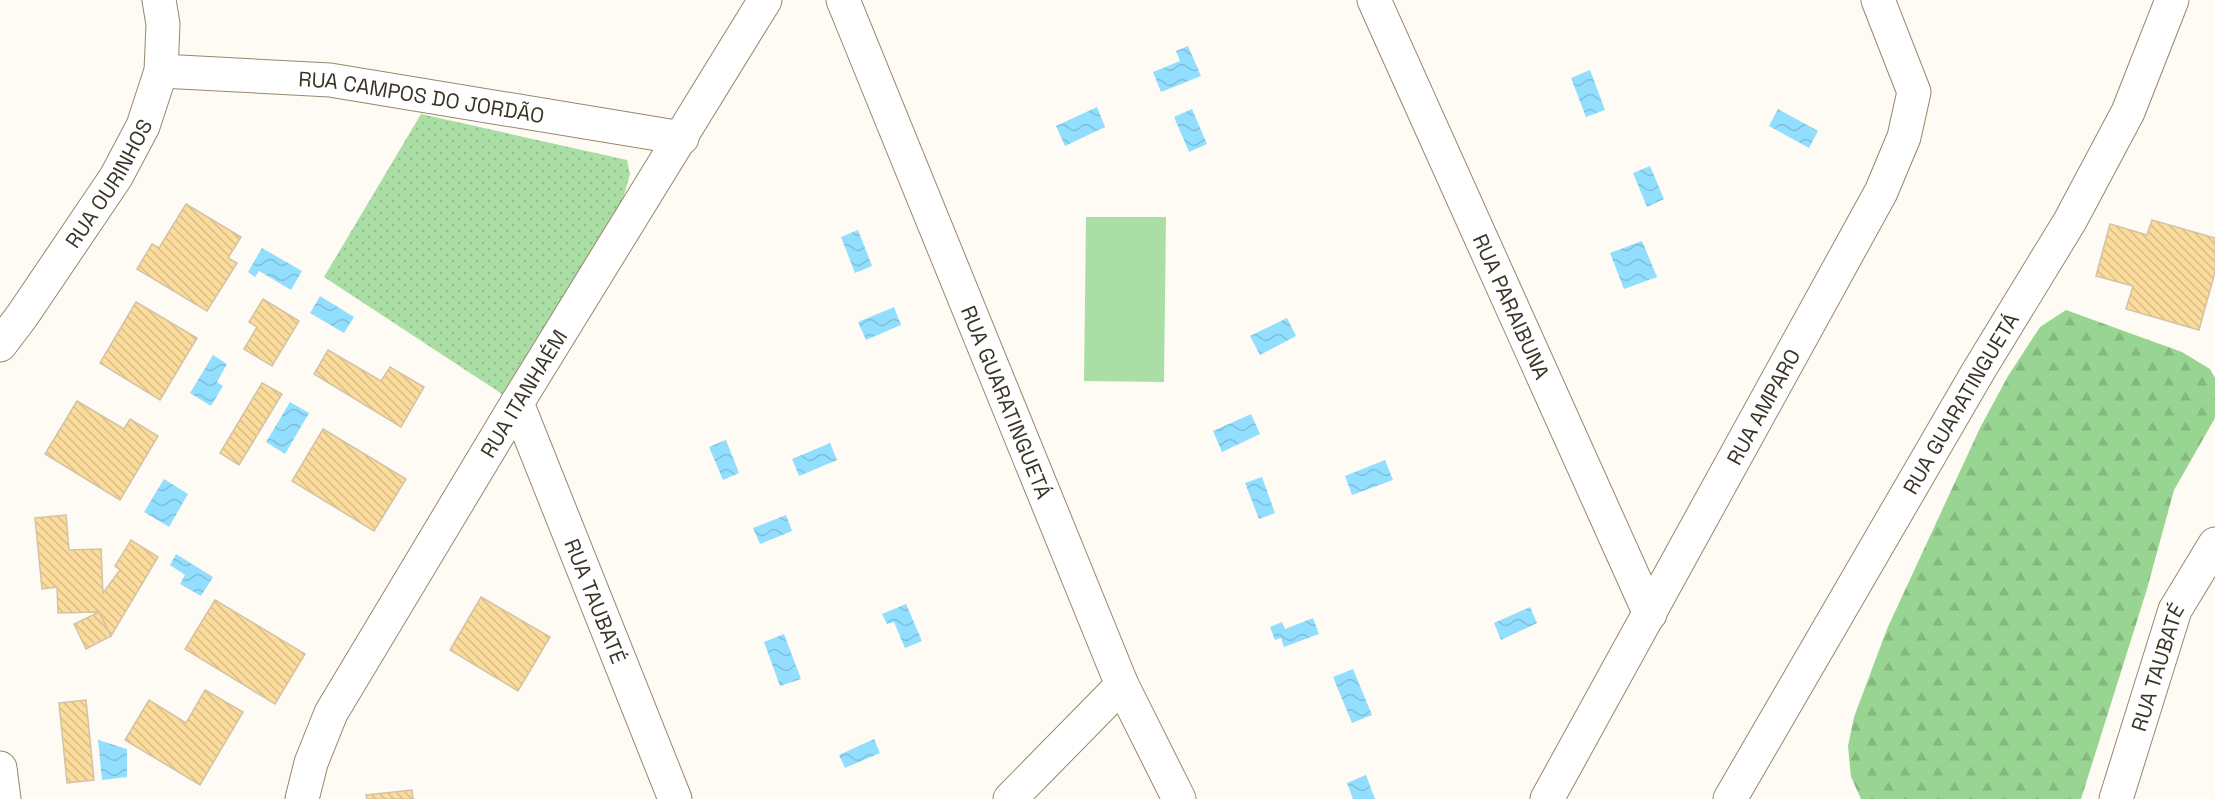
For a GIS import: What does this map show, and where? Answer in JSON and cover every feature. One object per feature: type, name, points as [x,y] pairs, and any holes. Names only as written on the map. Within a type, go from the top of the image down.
[{"type":"street","name":"RUA OURINHOS","points":[[0,345],[116,177],[143,126],[161,71],[163,24],[159,0]]},
{"type":"street","name":"RUA ITANHAÉM","points":[[302,799],[311,763],[332,713],[517,403],[765,0]]},
{"type":"street","name":"RUA GUARATINGUETÁ","points":[[843,0],[1122,685],[1179,799]]},
{"type":"street","name":"RUA PARAIBUNA","points":[[1374,0],[1650,614]]},
{"type":"street","name":"RUA AMPARO","points":[[1547,799],[1881,192],[1904,137],[1914,92],[1878,0]]},
{"type":"street","name":"RUA GUARATINGUETÁ","points":[[1730,799],[1968,390],[2070,221],[2128,112],[2172,0]]},
{"type":"street","name":"RUA CAMPOS DO JORDÃO","points":[[161,71],[330,80],[682,138]]},
{"type":"street","name":"RUA TAUBATÉ","points":[[517,403],[675,799]]},
{"type":"street","name":"RUA TAUBATÉ","points":[[2116,799],[2175,610],[2215,544]]},
{"type":"street","points":[[1010,799],[1122,685]]},
{"type":"street","points":[[0,768],[4,799]]},
{"type":"green space","points":[[421,114],[627,160],[630,174],[623,199],[502,394],[324,277]]},
{"type":"green space","points":[[1086,217],[1166,217],[1164,382],[1084,381]]},
{"type":"green space","points":[[2066,310],[2182,352],[2210,369],[2215,378],[2215,418],[2174,490],[2147,589],[2081,799],[1861,799],[1851,777],[1848,746],[1854,717],[1887,629],[1980,428],[2008,376],[2040,327]]},
{"type":"water","points":[[1188,46],[1201,76],[1161,92],[1153,72],[1180,61],[1176,51]]},
{"type":"water","points":[[1590,70],[1605,110],[1586,117],[1571,78]]},
{"type":"water","points":[[1097,107],[1105,127],[1065,146],[1056,126]]},
{"type":"water","points":[[1192,109],[1207,144],[1189,152],[1174,117]]},
{"type":"water","points":[[1778,109],[1818,131],[1809,148],[1769,126]]},
{"type":"water","points":[[1650,166],[1664,199],[1647,207],[1633,173]]},
{"type":"water","points":[[858,230],[872,266],[855,273],[841,237]]},
{"type":"water","points":[[1642,241],[1657,277],[1624,289],[1610,253]]},
{"type":"water","points":[[262,248],[302,271],[291,290],[259,271],[255,277],[248,272]]},
{"type":"water","points":[[320,296],[354,317],[344,333],[310,313]]},
{"type":"water","points":[[894,307],[901,325],[866,340],[858,322]]},
{"type":"water","points":[[1287,318],[1296,336],[1260,355],[1250,336]]},
{"type":"water","points":[[213,355],[227,364],[217,382],[223,386],[211,406],[190,393]]},
{"type":"water","points":[[290,402],[309,413],[285,454],[266,442]]},
{"type":"water","points":[[1251,414],[1260,434],[1222,452],[1213,431]]},
{"type":"water","points":[[726,440],[739,473],[723,480],[709,447]]},
{"type":"water","points":[[830,443],[837,460],[799,476],[792,459]]},
{"type":"water","points":[[1385,460],[1393,480],[1352,495],[1345,476]]},
{"type":"water","points":[[1262,477],[1275,513],[1259,519],[1245,483]]},
{"type":"water","points":[[164,479],[188,494],[169,527],[144,512]]},
{"type":"water","points":[[786,515],[792,531],[760,544],[753,528]]},
{"type":"water","points":[[176,554],[213,577],[201,596],[180,584],[185,575],[170,565]]},
{"type":"water","points":[[906,604],[922,641],[905,648],[894,622],[887,624],[882,614]]},
{"type":"water","points":[[1530,607],[1537,623],[1501,640],[1494,623]]},
{"type":"water","points":[[1313,618],[1319,634],[1284,647],[1281,638],[1275,640],[1270,627],[1282,622],[1285,629]]},
{"type":"water","points":[[784,634],[801,679],[780,686],[764,642]]},
{"type":"water","points":[[1353,669],[1372,715],[1352,723],[1333,677]]},
{"type":"water","points":[[874,739],[880,753],[845,768],[839,755]]},
{"type":"water","points":[[98,740],[127,749],[127,777],[102,780]]},
{"type":"water","points":[[1366,775],[1375,799],[1353,799],[1347,783]]},
{"type":"building","points":[[186,204],[241,237],[228,258],[237,263],[207,311],[137,269],[152,244],[159,248]]},
{"type":"building","points":[[2152,220],[2215,238],[2215,272],[2199,330],[2126,309],[2133,286],[2096,276],[2110,224],[2147,235]]},
{"type":"building","points":[[263,299],[299,321],[272,366],[244,349],[257,327],[249,322]]},
{"type":"building","points":[[136,302],[197,338],[160,400],[100,363]]},
{"type":"building","points":[[328,350],[381,381],[390,367],[424,387],[401,427],[314,374]]},
{"type":"building","points":[[262,383],[282,394],[239,465],[220,453]]},
{"type":"building","points":[[77,401],[124,429],[130,419],[158,436],[120,500],[45,454]]},
{"type":"building","points":[[323,429],[406,479],[374,531],[292,481]]},
{"type":"building","points":[[66,515],[69,550],[101,549],[103,593],[120,570],[115,566],[131,540],[158,557],[111,636],[99,612],[58,613],[57,587],[42,589],[35,518]]},
{"type":"building","points":[[481,597],[550,637],[518,691],[450,650]]},
{"type":"building","points":[[215,600],[305,654],[275,704],[185,649]]},
{"type":"building","points":[[99,612],[111,636],[86,649],[74,624]]},
{"type":"building","points":[[205,690],[243,712],[200,785],[125,740],[149,700],[186,723]]},
{"type":"building","points":[[86,700],[94,780],[67,783],[59,703]]},
{"type":"building","points":[[412,790],[413,799],[367,799],[366,795]]}]
